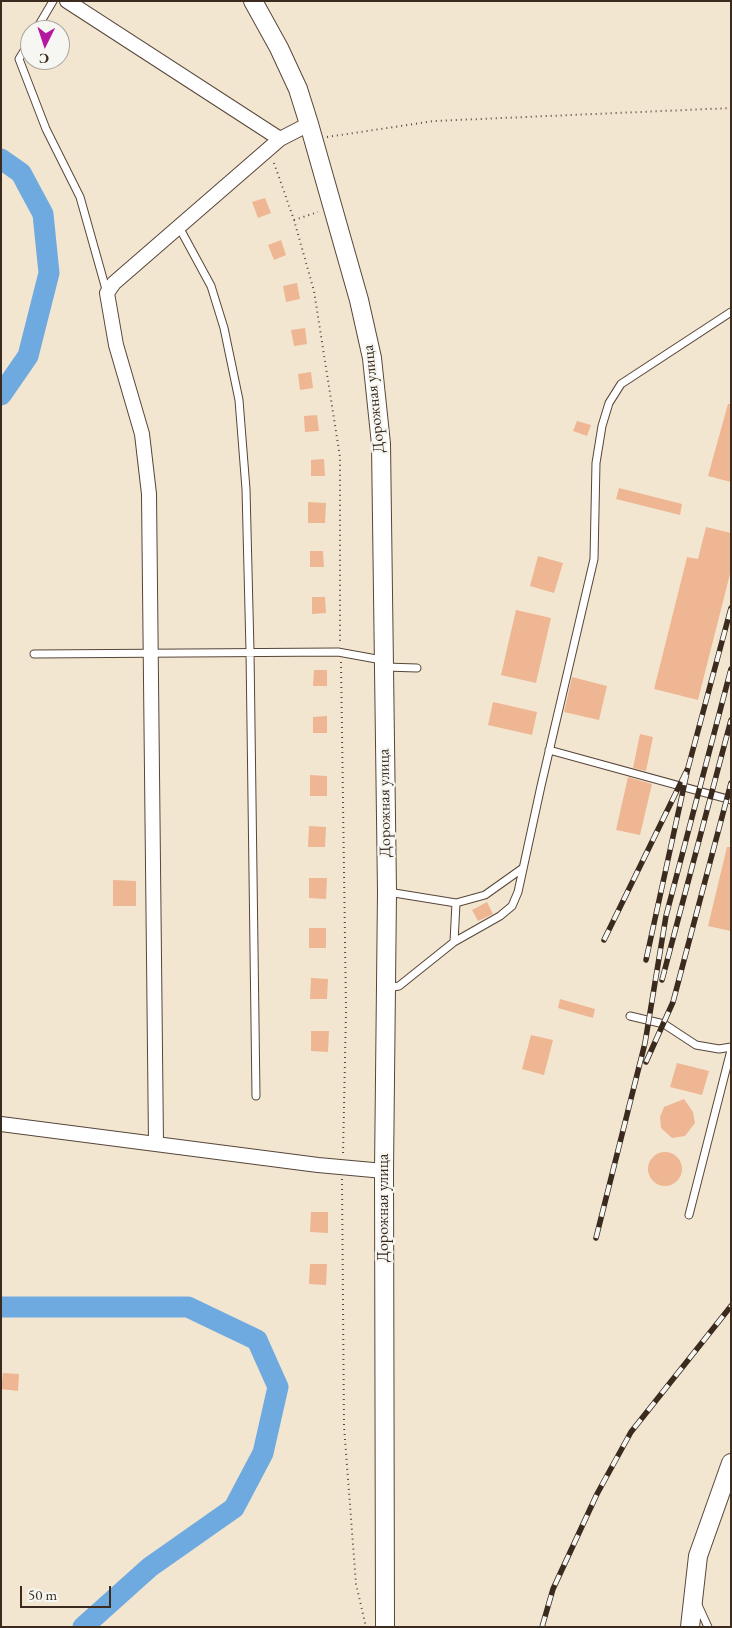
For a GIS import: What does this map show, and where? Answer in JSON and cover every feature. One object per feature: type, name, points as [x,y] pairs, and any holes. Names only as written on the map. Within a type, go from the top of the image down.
[{"type":"street","points":[[67,1],[280,139]]},
{"type":"street","name":"Дорожная улица","points":[[253,1],[279,48],[298,90],[311,132],[359,300],[372,358],[381,444],[387,892],[384,1171],[385,1627]]},
{"type":"street","points":[[156,1143],[149,494],[142,434],[134,398],[116,345],[107,293],[114,283],[280,139],[311,132]]},
{"type":"street","points":[[1,1124],[384,1171]]},
{"type":"street","points":[[690,1627],[698,1556],[731,1463]]},
{"type":"lane","points":[[42,20],[53,1]]},
{"type":"lane","points":[[23,70],[46,129],[80,197],[107,293]]},
{"type":"lane","points":[[179,227],[211,286],[224,328],[239,400],[246,489],[250,651],[256,1096]]},
{"type":"lane","points":[[387,988],[399,986],[454,942],[512,906],[518,892],[524,867],[549,750],[594,559],[596,463],[602,426],[609,403],[621,384],[731,312]]},
{"type":"lane","points":[[34,654],[150,654],[250,651],[341,652],[383,663],[417,668]]},
{"type":"lane","points":[[549,750],[731,800]]},
{"type":"lane","points":[[387,892],[456,903],[485,895],[524,867]]},
{"type":"lane","points":[[454,942],[456,903]]},
{"type":"lane","points":[[630,1016],[664,1024],[696,1045],[731,1049],[689,1215]]},
{"type":"lane","points":[[693,1590],[700,1613],[708,1627]]},
{"type":"path","points":[[311,132],[434,121],[731,108]]},
{"type":"path","points":[[269,149],[294,220],[314,291],[340,457],[346,1010],[342,1167],[344,1426],[356,1584],[366,1627]]},
{"type":"path","points":[[294,220],[320,212]]},
{"type":"building","points":[[265,198],[271,213],[258,218],[252,202]]},
{"type":"building","points":[[281,240],[286,255],[274,260],[268,245]]},
{"type":"building","points":[[297,283],[300,299],[286,302],[283,286]]},
{"type":"building","points":[[305,328],[307,344],[294,346],[291,330]]},
{"type":"building","points":[[311,372],[313,388],[300,390],[298,374]]},
{"type":"building","points":[[728,404],[731,404],[731,482],[708,476]]},
{"type":"building","points":[[317,415],[319,431],[305,432],[304,416]]},
{"type":"building","points":[[577,421],[591,425],[587,436],[573,431]]},
{"type":"building","points":[[324,459],[325,476],[311,476],[311,460]]},
{"type":"building","points":[[619,488],[682,504],[680,515],[616,499]]},
{"type":"building","points":[[308,502],[326,503],[325,523],[308,523]]},
{"type":"building","points":[[706,527],[731,533],[731,570],[698,700],[654,689],[687,557],[698,559]]},
{"type":"building","points":[[310,551],[323,551],[324,567],[310,567]]},
{"type":"building","points":[[538,556],[563,563],[554,593],[530,586]]},
{"type":"building","points":[[312,597],[325,597],[326,613],[312,614]]},
{"type":"building","points":[[516,610],[551,618],[536,683],[501,675]]},
{"type":"building","points":[[314,670],[327,670],[327,686],[313,686]]},
{"type":"building","points":[[572,677],[607,686],[599,720],[564,712]]},
{"type":"building","points":[[493,702],[537,712],[532,735],[488,725]]},
{"type":"building","points":[[327,716],[327,733],[313,733],[313,717]]},
{"type":"building","points":[[640,734],[653,737],[646,771],[633,768]]},
{"type":"building","points":[[310,775],[327,776],[327,796],[310,796]]},
{"type":"building","points":[[628,777],[652,784],[640,835],[616,830]]},
{"type":"building","points":[[309,826],[326,827],[325,847],[308,847]]},
{"type":"building","points":[[727,847],[731,847],[731,931],[708,926]]},
{"type":"building","points":[[309,878],[327,878],[326,899],[309,898]]},
{"type":"building","points":[[113,880],[136,881],[136,906],[113,906]]},
{"type":"building","points":[[487,902],[493,914],[478,921],[472,910]]},
{"type":"building","points":[[309,928],[326,928],[326,948],[309,948]]},
{"type":"building","points":[[311,978],[328,979],[327,999],[310,999]]},
{"type":"building","points":[[560,999],[595,1009],[593,1018],[558,1008]]},
{"type":"building","points":[[311,1031],[329,1031],[328,1052],[311,1051]]},
{"type":"building","points":[[531,1035],[553,1040],[544,1075],[522,1069]]},
{"type":"building","points":[[677,1063],[709,1071],[702,1095],[670,1087]]},
{"type":"building","points":[[684,1099],[693,1112],[695,1123],[685,1136],[672,1138],[661,1128],[660,1117],[664,1107]]},
{"type":"building","points":[[665,1152],[677,1157],[682,1169],[677,1181],[665,1186],[653,1181],[648,1169],[653,1157]]},
{"type":"building","points":[[311,1212],[328,1212],[328,1233],[310,1232]]},
{"type":"building","points":[[310,1264],[327,1264],[326,1285],[309,1284]]},
{"type":"building","points":[[3,1373],[19,1374],[18,1391],[1,1389]]},
{"type":"waterway","points":[[1,159],[21,173],[43,214],[49,273],[28,356],[1,395]]},
{"type":"waterway","points":[[1,1307],[188,1307],[257,1340],[278,1387],[263,1453],[234,1508],[150,1567],[83,1627]]},
{"type":"railway","points":[[688,768],[731,608]]},
{"type":"railway","points":[[596,1238],[645,1043],[666,916],[731,669]]},
{"type":"railway","points":[[662,980],[731,720]]},
{"type":"railway","points":[[604,940],[688,768],[646,960]]},
{"type":"railway","points":[[646,1062],[673,1002],[731,783]]},
{"type":"railway","points":[[542,1627],[553,1589],[597,1494],[631,1432],[731,1306]]}]
